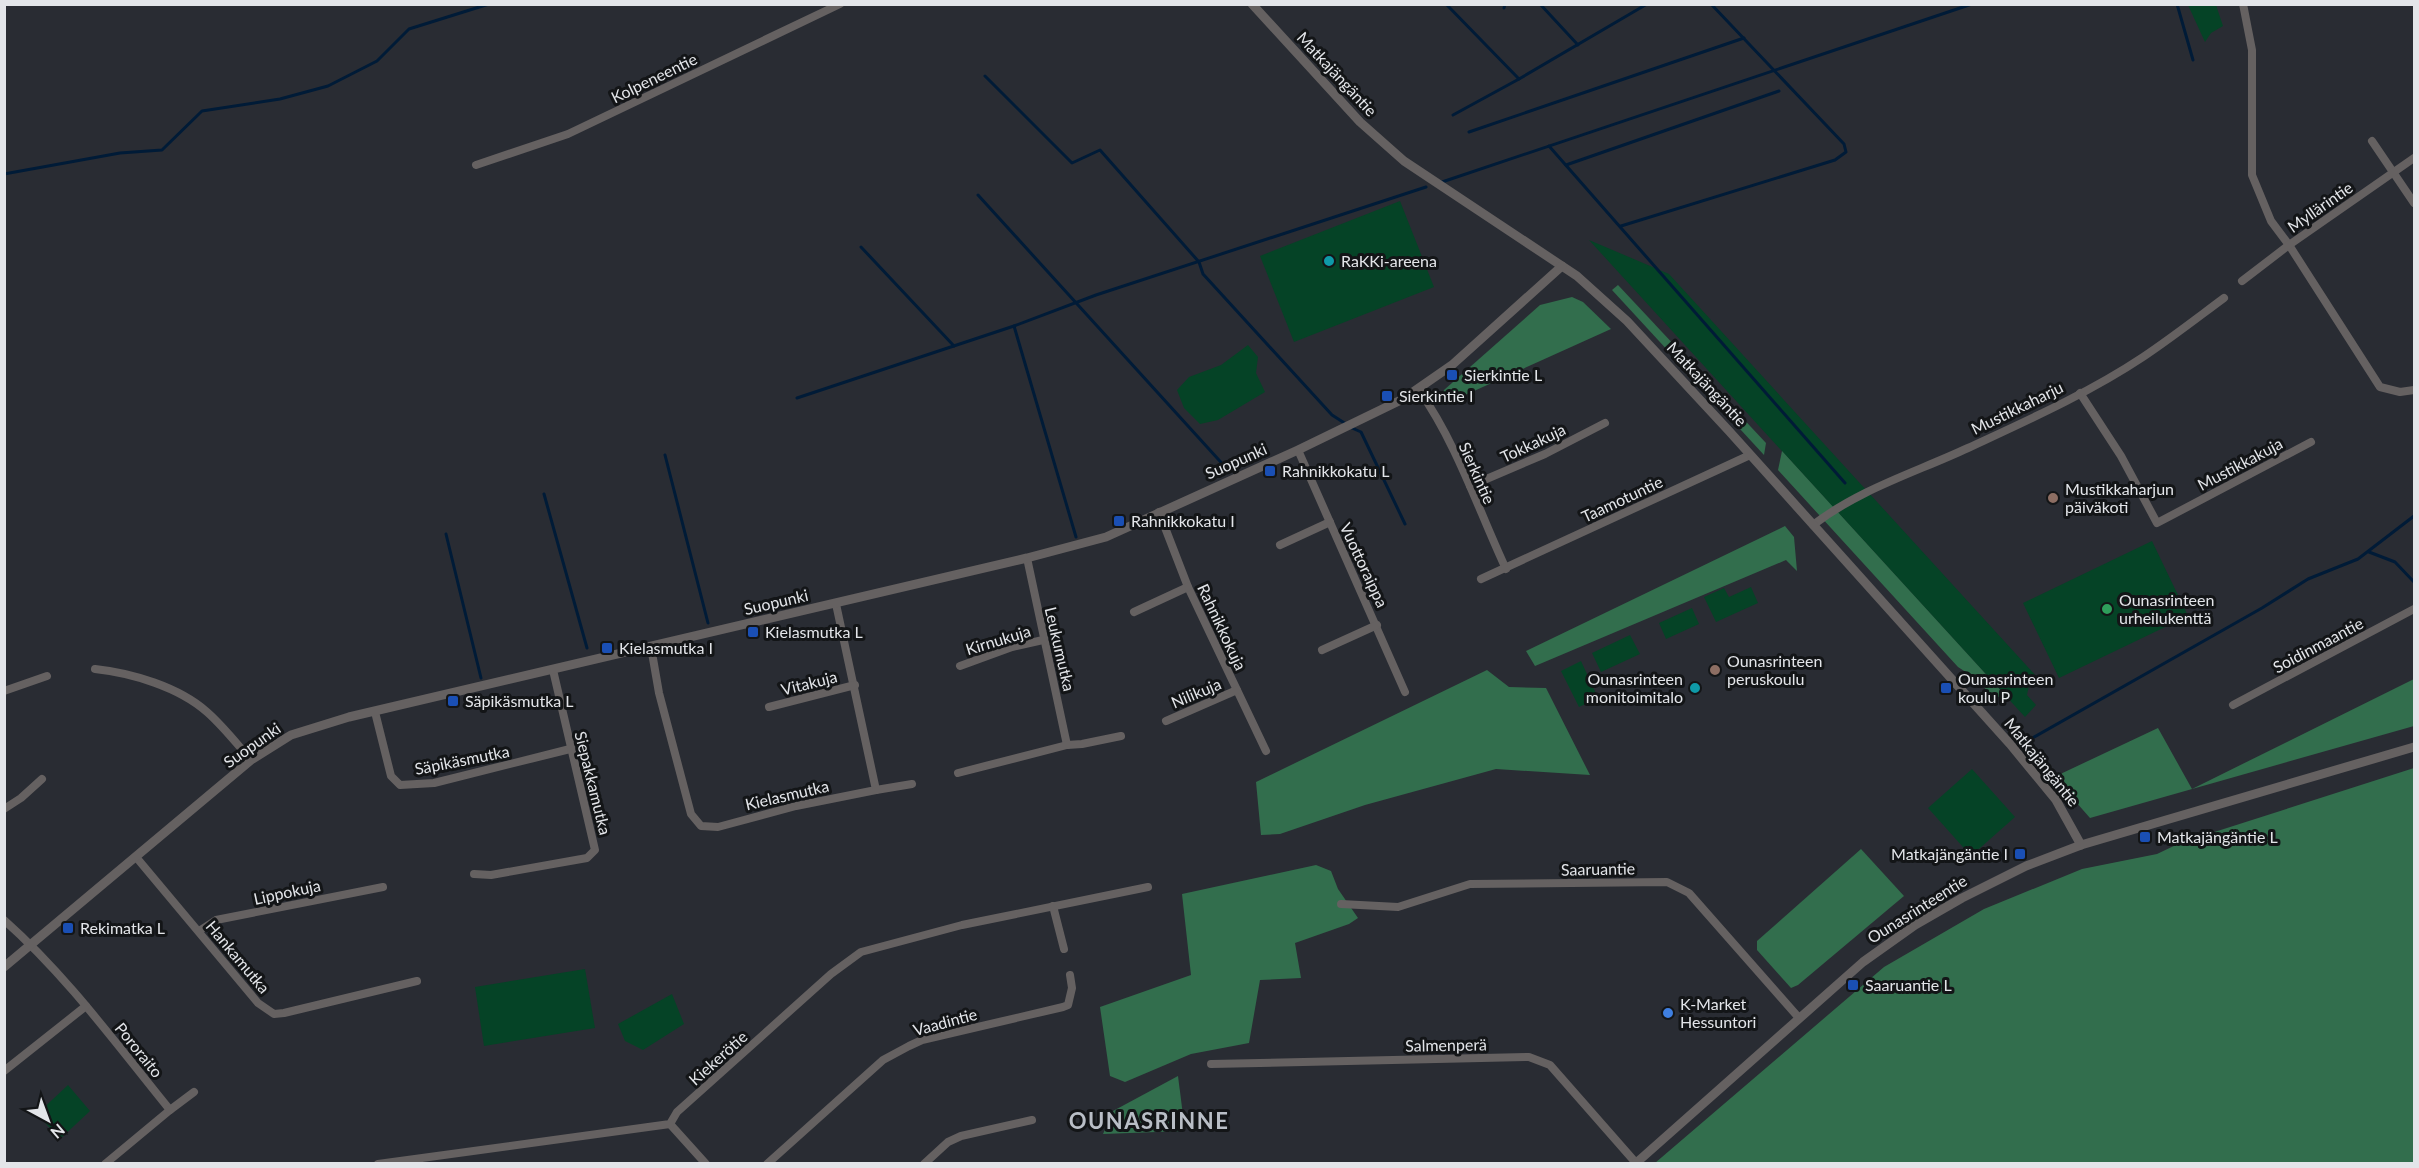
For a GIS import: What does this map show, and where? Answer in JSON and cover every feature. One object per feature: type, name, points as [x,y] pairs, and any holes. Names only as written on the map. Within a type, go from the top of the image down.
[{"type":"street","name":"Kolpeneentie","points":[[476,165],[568,134],[840,4]]},
{"type":"street","name":"Matkajängäntie","points":[[1252,4],[1360,122],[1404,161],[1597,291],[1627,321],[2017,751],[2056,800],[2081,845]]},
{"type":"street","points":[[2243,4],[2252,50],[2252,175],[2271,221],[2289,245],[2380,387],[2400,392],[2415,390]]},
{"type":"street","points":[[2372,141],[2415,203]]},
{"type":"street","name":"Myllärintie","points":[[2242,281],[2289,245],[2415,158]]},
{"type":"street","name":"Suopunki","points":[[4,967],[251,760],[291,735],[338,720],[836,604],[1106,537],[1298,450],[1419,390],[1452,365],[1562,266]]},
{"type":"street","name":"Mustikkaharju","points":[[1813,525],[1840,504],[1863,492],[1966,449],[2080,393],[2141,358],[2224,298]]},
{"type":"street","name":"Sierkintie","points":[[1419,390],[1470,486],[1477,507],[1506,569]]},
{"type":"street","name":"Mustikkakuja","points":[[2080,393],[2121,456],[2157,523],[2311,442]]},
{"type":"street","name":"Tokkakuja","points":[[1470,486],[1545,454],[1605,423]]},
{"type":"street","name":"Vuottoraippa","points":[[1298,450],[1406,692]]},
{"type":"street","name":"Taamotuntie","points":[[1481,579],[1750,454]]},
{"type":"street","name":"Rahnikkokuja","points":[[1159,512],[1188,587],[1266,751]]},
{"type":"street","points":[[1280,545],[1330,522]]},
{"type":"street","name":"Leukumutka","points":[[1027,558],[1067,745]]},
{"type":"street","points":[[1134,612],[1188,587]]},
{"type":"street","points":[[836,604],[876,790],[912,784]]},
{"type":"street","name":"Soidinmaantie","points":[[2233,705],[2415,609]]},
{"type":"street","points":[[1322,650],[1377,625]]},
{"type":"street","name":"Kirnukuja","points":[[960,666],[1012,647],[1043,640]]},
{"type":"street","name":"Kielasmutka","points":[[651,647],[659,693],[692,814],[701,826],[718,827],[796,806],[876,790]]},
{"type":"street","points":[[95,669],[119,672],[189,699],[207,712],[251,760]]},
{"type":"street","name":"Siepakkamutka","points":[[474,874],[490,875],[587,858],[593,854],[593,841],[553,670]]},
{"type":"street","points":[[4,691],[46,676]]},
{"type":"street","name":"Vitakuja","points":[[769,707],[855,685]]},
{"type":"street","name":"Nilikuja","points":[[1166,721],[1237,690]]},
{"type":"street","name":"Säpikäsmutka","points":[[375,712],[391,776],[400,785],[434,783],[570,749]]},
{"type":"street","points":[[958,773],[1067,745],[1121,736]]},
{"type":"street","name":"Ounasrinteentie","points":[[1635,1163],[1863,962],[1915,925],[1991,882],[2081,845],[2415,747]]},
{"type":"street","points":[[4,809],[21,798],[42,779]]},
{"type":"street","name":"Hankamutka","points":[[136,857],[258,1003],[274,1014],[417,981]]},
{"type":"street","name":"Saaruantie","points":[[1341,904],[1398,907],[1470,884],[1667,882],[1689,893],[1799,1018]]},
{"type":"street","name":"Lippokuja","points":[[199,931],[216,920],[383,887]]},
{"type":"street","name":"Kiekerötie","points":[[670,1124],[677,1112],[852,956],[882,945],[1148,887]]},
{"type":"street","points":[[1053,906],[1064,950]]},
{"type":"street","name":"Pororaito","points":[[4,920],[31,945],[86,1006],[170,1110]]},
{"type":"street","name":"Vaadintie","points":[[767,1164],[883,1060],[922,1040],[1068,1005],[1071,997],[1070,975]]},
{"type":"street","points":[[4,1071],[86,1006]]},
{"type":"street","name":"Salmenperä","points":[[1211,1064],[1529,1056],[1550,1065],[1635,1163]]},
{"type":"street","points":[[105,1164],[194,1092]]},
{"type":"street","points":[[924,1164],[948,1142],[961,1136],[986,1128],[1032,1120]]},
{"type":"street","points":[[378,1164],[670,1124],[706,1164]]},
{"type":"green space","points":[[2188,5],[2216,5],[2223,26],[2211,33],[2205,42]]},
{"type":"green space","points":[[1400,201],[1434,287],[1294,342],[1260,256]]},
{"type":"green space","points":[[1589,240],[1669,274],[2036,676],[2029,685],[2027,695],[2036,705],[2025,717]]},
{"type":"green space","points":[[1618,285],[1766,443],[1764,455],[1612,290]]},
{"type":"green space","points":[[1572,297],[1583,302],[1611,329],[1443,405],[1441,398],[1444,390],[1540,305]]},
{"type":"green space","points":[[1248,345],[1258,357],[1256,373],[1265,392],[1218,420],[1200,424],[1184,408],[1177,390],[1189,377],[1221,365]]},
{"type":"green space","points":[[1782,451],[2004,694],[1994,699],[1978,680],[1958,667],[1778,470]]},
{"type":"green space","points":[[1785,526],[1794,537],[1797,571],[1786,560],[1535,666],[1526,651]]},
{"type":"green space","name":"Ounasrinteen urheilukenttä","points":[[2152,541],[2188,616],[2059,678],[2023,603]]},
{"type":"green space","points":[[1751,587],[1758,603],[1716,622],[1704,597],[1724,588],[1729,597]]},
{"type":"green space","points":[[1692,608],[1699,624],[1666,639],[1659,623]]},
{"type":"green space","points":[[1630,635],[1640,654],[1601,672],[1592,653]]},
{"type":"green space","points":[[1581,661],[1598,698],[1579,707],[1561,671]]},
{"type":"green space","points":[[1487,670],[1509,687],[1546,688],[1590,775],[1496,769],[1365,805],[1280,834],[1261,835],[1256,782]]},
{"type":"green space","points":[[2414,679],[2414,726],[2090,818],[2054,777],[2158,728],[2192,789]]},
{"type":"green space","points":[[2414,768],[2414,1163],[1655,1163],[1884,967],[1984,909],[2082,869],[2157,854],[2180,843]]},
{"type":"green space","points":[[1972,769],[2015,817],[1971,856],[1928,808]]},
{"type":"green space","points":[[1861,849],[1904,896],[1798,985],[1791,988],[1757,950],[1757,941]]},
{"type":"green space","points":[[1316,865],[1331,871],[1338,889],[1358,918],[1349,924],[1295,943],[1301,978],[1260,980],[1249,1043],[1191,1054],[1125,1082],[1110,1076],[1100,1007],[1191,975],[1182,894]]},
{"type":"green space","points":[[585,969],[595,1028],[484,1046],[475,987]]},
{"type":"green space","points":[[672,994],[684,1024],[643,1050],[625,1041],[618,1024]]},
{"type":"green space","points":[[1178,1076],[1185,1131],[1103,1134],[1113,1111]]},
{"type":"green space","points":[[68,1085],[90,1111],[60,1139],[37,1114]]},
{"type":"waterway","points":[[4,174],[120,153],[162,150],[202,111],[280,99],[328,86],[377,61],[409,29],[489,4]]},
{"type":"waterway","points":[[1446,4],[1519,79],[1647,4]]},
{"type":"waterway","points":[[1504,8],[1505,4]]},
{"type":"waterway","points":[[1540,4],[1578,45]]},
{"type":"waterway","points":[[1621,226],[1835,160],[1846,152],[1844,144],[1711,4]]},
{"type":"waterway","points":[[1442,182],[1972,4]]},
{"type":"waterway","points":[[2177,4],[2193,60]]},
{"type":"waterway","points":[[1469,132],[1744,38]]},
{"type":"waterway","points":[[985,76],[1072,163],[1100,150],[1199,262],[1203,274],[1332,415],[1346,424]]},
{"type":"waterway","points":[[1453,115],[1519,79]]},
{"type":"waterway","points":[[1566,165],[1779,91]]},
{"type":"waterway","points":[[1549,146],[1845,483]]},
{"type":"waterway","points":[[797,398],[1014,326],[1096,295],[1426,187]]},
{"type":"waterway","points":[[978,195],[1228,470]]},
{"type":"waterway","points":[[861,247],[954,346]]},
{"type":"waterway","points":[[1014,326],[1076,537]]},
{"type":"waterway","points":[[1352,428],[1361,432],[1405,524]]},
{"type":"waterway","points":[[665,455],[708,623]]},
{"type":"waterway","points":[[544,494],[587,648]]},
{"type":"waterway","points":[[2022,744],[2262,608],[2308,579],[2358,559],[2414,516]]},
{"type":"waterway","points":[[446,534],[481,678]]},
{"type":"waterway","points":[[2369,552],[2395,562],[2414,582]]},
{"type":"place","name":"RaKKi-areena","points":[[1329,261]]},
{"type":"place","name":"Sierkintie L","points":[[1452,375]]},
{"type":"place","name":"Sierkintie I","points":[[1387,396]]},
{"type":"place","name":"Rahnikkokatu L","points":[[1270,471]]},
{"type":"place","name":"Mustikkaharjun päiväkoti","points":[[2053,498]]},
{"type":"place","name":"Rahnikkokatu I","points":[[1119,521]]},
{"type":"place","name":"Ounasrinteen urheilukenttä","points":[[2107,609]]},
{"type":"place","name":"Kielasmutka L","points":[[753,632]]},
{"type":"place","name":"Kielasmutka I","points":[[607,648]]},
{"type":"place","name":"Ounasrinteen peruskoulu","points":[[1715,670]]},
{"type":"place","name":"Ounasrinteen monitoimitalo","points":[[1695,688]]},
{"type":"place","name":"Ounasrinteen koulu P","points":[[1946,688]]},
{"type":"place","name":"Säpikäsmutka L","points":[[453,701]]},
{"type":"place","name":"Matkajängäntie L","points":[[2145,837]]},
{"type":"place","name":"Matkajängäntie I","points":[[2020,854]]},
{"type":"place","name":"Rekimatka L","points":[[68,928]]},
{"type":"place","name":"Saaruantie L","points":[[1853,985]]},
{"type":"place","name":"K-Market Hessuntori","points":[[1668,1013]]},
{"type":"district","name":"OUNASRINNE","points":[[1149,1121]]}]
